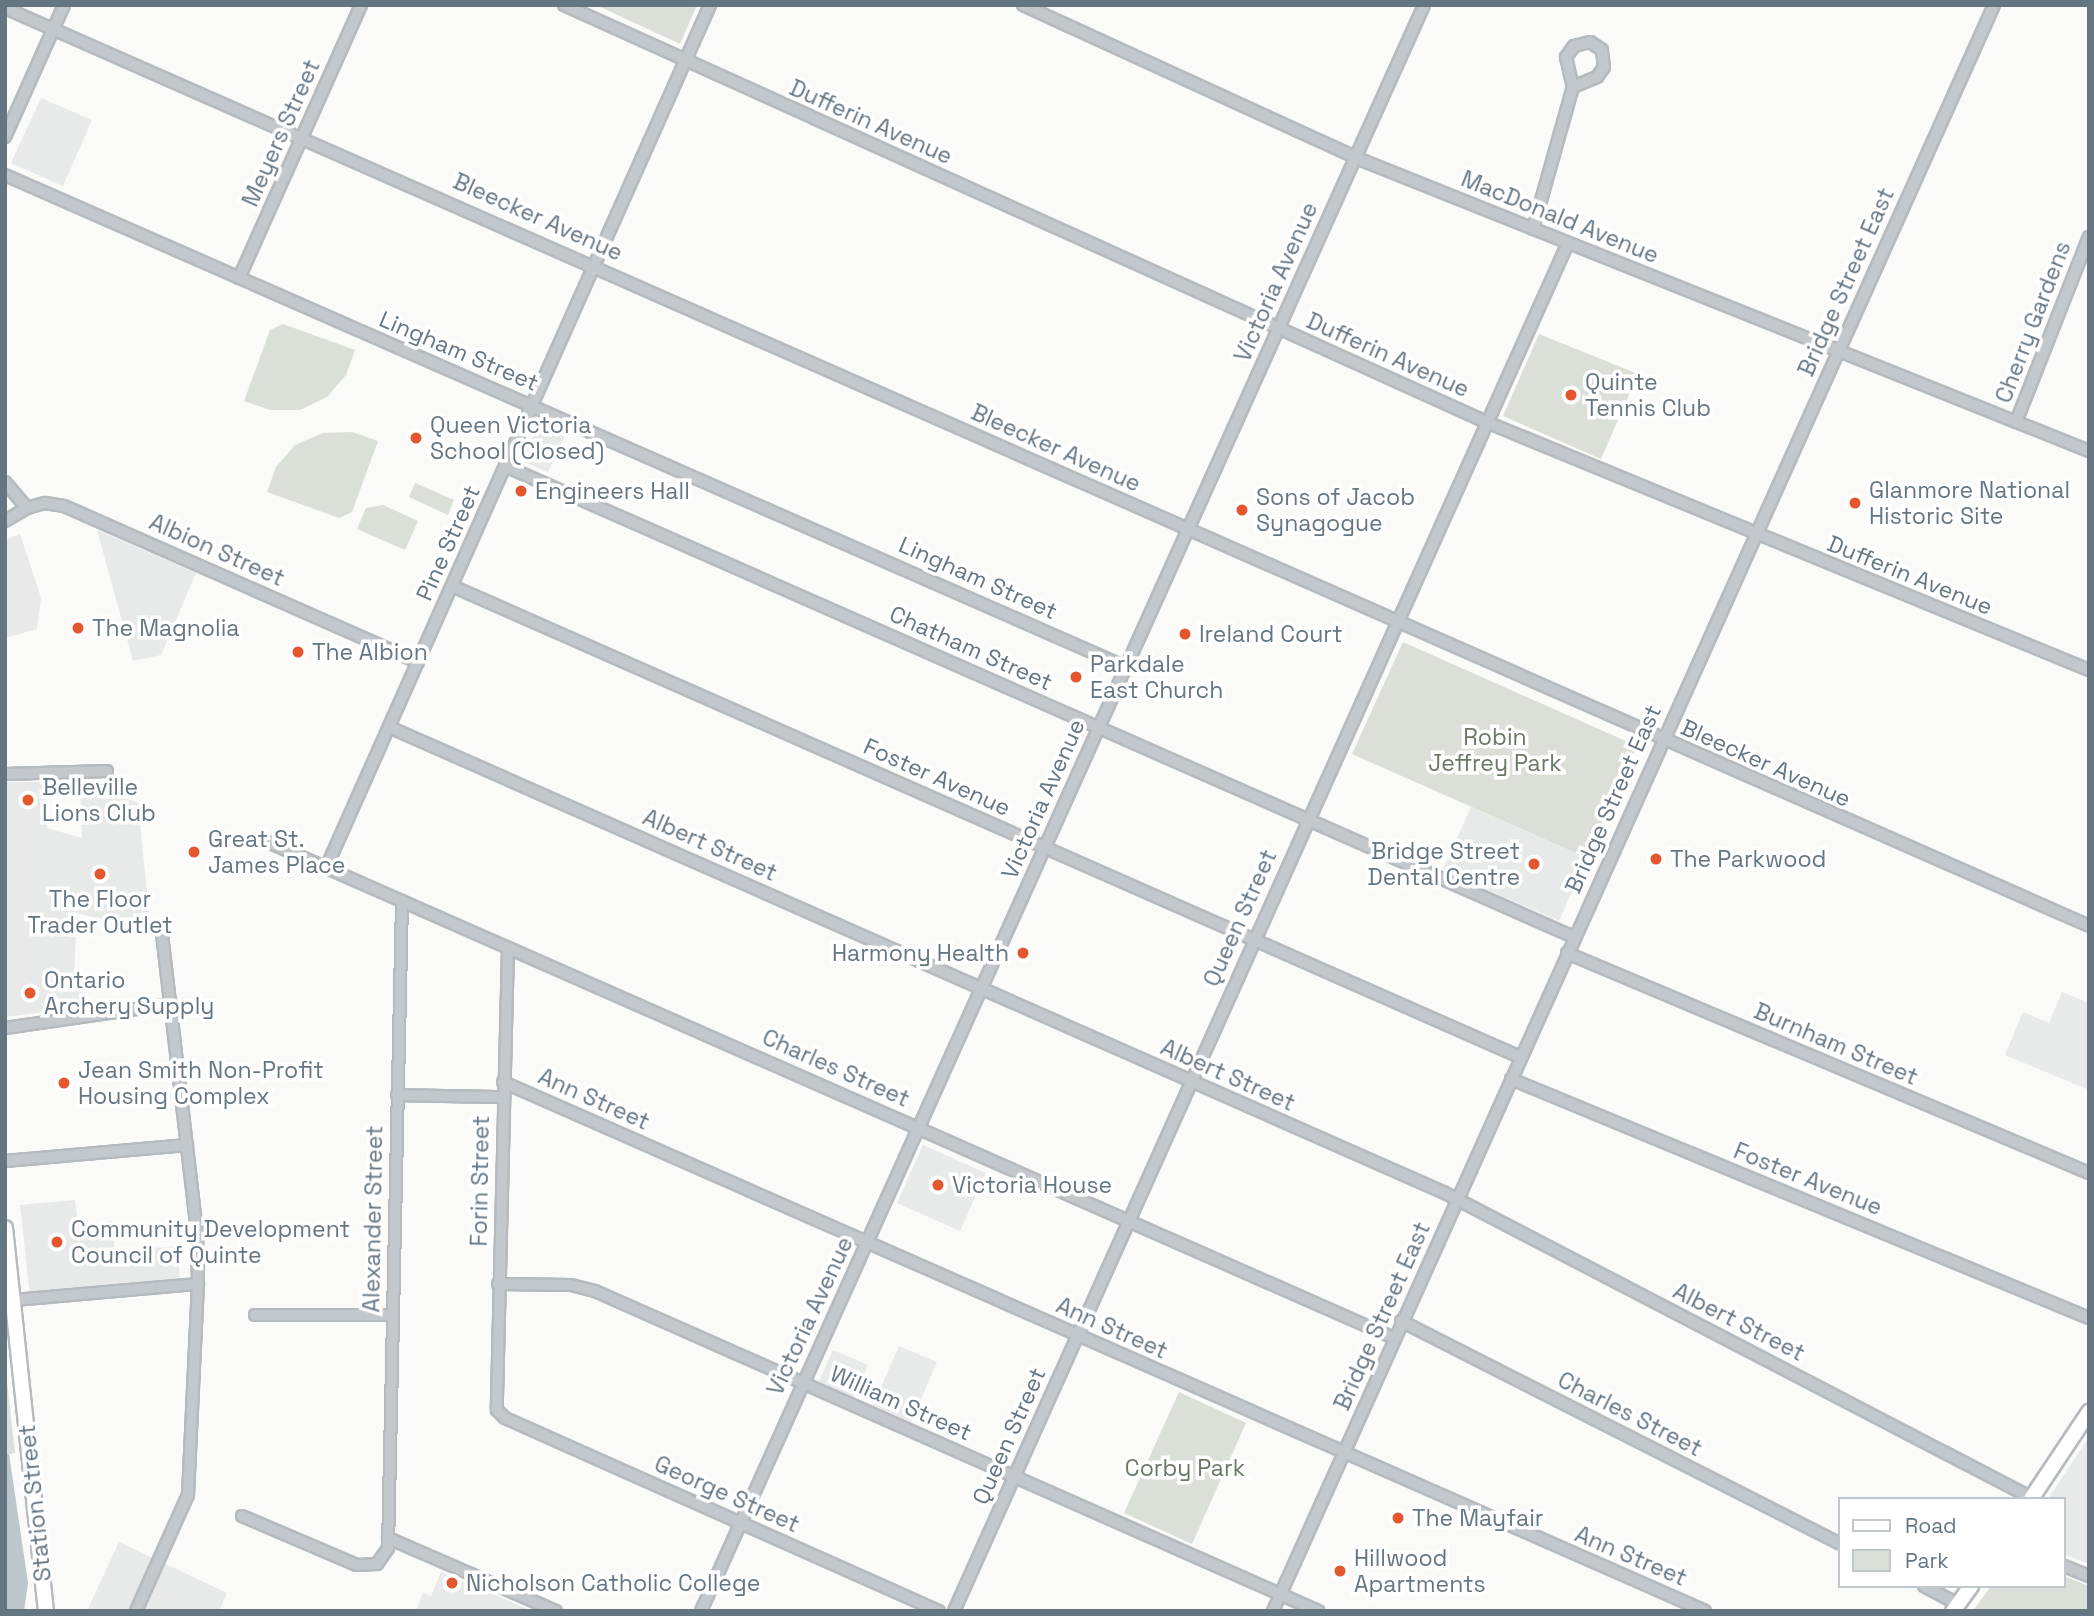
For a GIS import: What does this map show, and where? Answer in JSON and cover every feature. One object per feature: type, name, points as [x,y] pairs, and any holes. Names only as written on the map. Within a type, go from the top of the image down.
[{"type":"main road","name":"Station Street","points":[[5,1228],[46,1611]]},
{"type":"main road","points":[[2033,1497],[2089,1412]]},
{"type":"main road","points":[[1956,1607],[1970,1588]]},
{"type":"street","points":[[5,137],[64,5]]},
{"type":"street","name":"Meyers Street","points":[[239,278],[361,5]]},
{"type":"street","name":"Dufferin Avenue","points":[[564,5],[1484,421],[1755,536],[2089,670]]},
{"type":"street","name":"Pine Street","points":[[326,868],[710,5]]},
{"type":"street","name":"MacDonald Avenue","points":[[1023,5],[1356,157],[2089,451]]},
{"type":"street","name":"Victoria Avenue","points":[[701,1611],[1424,5]]},
{"type":"street","name":"Bridge Street East","points":[[1273,1611],[1994,5]]},
{"type":"street","name":"Bleecker Avenue","points":[[5,8],[595,264],[1662,740],[2089,926]]},
{"type":"street","points":[[1533,229],[1573,87],[1566,57],[1574,46],[1590,42],[1602,50],[1605,67],[1597,77],[1573,87]]},
{"type":"street","name":"Lingham Street","points":[[5,175],[1126,667]]},
{"type":"street","name":"Cherry Gardens","points":[[2016,422],[2089,237]]},
{"type":"street","name":"Queen Street","points":[[954,1611],[1484,421],[1568,243]]},
{"type":"street","name":"Chatham Street","points":[[505,466],[1574,937]]},
{"type":"street","points":[[5,482],[27,508],[5,521]]},
{"type":"street","name":"Albion Street","points":[[27,508],[45,503],[64,506],[418,662]]},
{"type":"street","name":"Foster Avenue","points":[[452,586],[1520,1057]]},
{"type":"street","name":"Albert Street","points":[[389,727],[1457,1200],[2030,1497]]},
{"type":"street","points":[[5,774],[107,771]]},
{"type":"street","name":"Charles Street","points":[[261,839],[1394,1338]]},
{"type":"street","name":"Alexander Street","points":[[388,1538],[402,901]]},
{"type":"street","points":[[136,1611],[188,1495],[198,1283],[187,1144],[162,936]]},
{"type":"street","name":"Forin Street","points":[[499,1414],[498,1284],[508,948]]},
{"type":"street","name":"Burnham Street","points":[[1567,953],[2089,1173]]},
{"type":"street","points":[[5,1028],[171,1004]]},
{"type":"street","name":"Foster Avenue","points":[[1511,1079],[2089,1318]]},
{"type":"street","name":"Ann Street","points":[[503,1082],[1343,1454],[1705,1611]]},
{"type":"street","name":"Ann Street","points":[[397,1095],[503,1097]]},
{"type":"street","points":[[5,1161],[187,1144]]},
{"type":"street","points":[[14,1300],[198,1283]]},
{"type":"street","name":"William Street","points":[[498,1284],[583,1287],[1318,1611]]},
{"type":"street","points":[[255,1315],[392,1315]]},
{"type":"street","name":"Charles Street","points":[[1401,1321],[1839,1543]]},
{"type":"street","name":"George Street","points":[[499,1414],[939,1611]]},
{"type":"street","points":[[242,1516],[357,1566],[377,1564],[384,1557],[388,1538],[556,1611]]},
{"type":"street","points":[[2066,1567],[2089,1576]]},
{"type":"street","points":[[1927,1588],[1956,1607]]},
{"type":"shaded area","points":[[41,98],[92,120],[63,186],[11,163]]},
{"type":"shaded area","points":[[542,417],[568,429],[548,472],[522,461]]},
{"type":"shaded area","points":[[97,530],[196,573],[161,655],[133,661]]},
{"type":"shaded area","points":[[20,534],[41,598],[37,629],[5,638],[5,540]]},
{"type":"shaded area","points":[[80,781],[138,803],[151,932],[77,913],[74,975],[81,975],[84,1007],[5,1017],[5,782],[45,782],[47,828],[82,838]]},
{"type":"shaded area","points":[[1471,807],[1587,858],[1559,921],[1443,870]]},
{"type":"shaded area","points":[[2062,992],[2089,1003],[2089,1090],[2005,1055],[2023,1012],[2049,1023]]},
{"type":"shaded area","points":[[923,1145],[986,1173],[960,1231],[897,1203]]},
{"type":"shaded area","points":[[75,1200],[78,1224],[112,1221],[115,1251],[177,1246],[181,1292],[31,1306],[20,1205]]},
{"type":"shaded area","points":[[899,1346],[937,1362],[911,1422],[873,1405]]},
{"type":"shaded area","points":[[833,1350],[868,1365],[854,1397],[819,1381]]},
{"type":"shaded area","points":[[2089,1437],[2089,1564],[2066,1555],[2066,1497],[2049,1497]]},
{"type":"shaded area","points":[[9,1454],[28,1583],[24,1611],[5,1611],[5,1455]]},
{"type":"shaded area","points":[[119,1542],[227,1593],[219,1611],[87,1611]]},
{"type":"shaded area","name":"Nicholson Catholic College","points":[[441,1572],[532,1611],[416,1611],[423,1593],[431,1596]]},
{"type":"green space","points":[[596,5],[697,5],[680,44]]},
{"type":"green space","points":[[283,324],[355,350],[346,375],[327,397],[300,410],[270,410],[244,401],[270,330]]},
{"type":"green space","name":"Quinte Tennis Club","points":[[1539,334],[1638,374],[1601,459],[1503,416]]},
{"type":"green space","points":[[352,432],[378,441],[352,512],[339,518],[267,492],[276,467],[295,445],[323,433]]},
{"type":"green space","points":[[415,483],[454,500],[448,515],[409,497]]},
{"type":"green space","points":[[383,505],[418,521],[405,550],[357,529],[366,508]]},
{"type":"green space","name":"Robin Jeffrey Park","points":[[1403,642],[1637,746],[1587,858],[1352,754]]},
{"type":"green space","points":[[5,1363],[15,1453],[5,1455]]},
{"type":"green space","name":"Corby Park","points":[[1179,1392],[1246,1423],[1192,1544],[1124,1513]]},
{"type":"green space","points":[[2066,1577],[2089,1586],[2089,1611],[1973,1611],[1990,1588],[2066,1588]]},
{"type":"place","name":"Quinte Tennis Club","points":[[1571,395]]},
{"type":"place","name":"Queen Victoria School (Closed)","points":[[416,438]]},
{"type":"place","name":"Engineers Hall","points":[[521,491]]},
{"type":"place","name":"Glanmore National Historic Site","points":[[1855,503]]},
{"type":"place","name":"Sons of Jacob Synagogue","points":[[1242,510]]},
{"type":"place","name":"The Magnolia","points":[[78,628]]},
{"type":"place","name":"Ireland Court","points":[[1185,634]]},
{"type":"place","name":"The Albion","points":[[298,652]]},
{"type":"place","name":"Parkdale East Church","points":[[1076,677]]},
{"type":"place","name":"Belleville Lions Club","points":[[28,800]]},
{"type":"place","name":"Great St. James Place","points":[[194,852]]},
{"type":"place","name":"The Parkwood","points":[[1656,859]]},
{"type":"place","name":"Bridge Street Dental Centre","points":[[1534,864]]},
{"type":"place","name":"The Floor Trader Outlet","points":[[100,874]]},
{"type":"place","name":"Harmony Health","points":[[1023,953]]},
{"type":"place","name":"Ontario Archery Supply","points":[[30,993]]},
{"type":"place","name":"Jean Smith Non-Profit Housing Complex","points":[[64,1083]]},
{"type":"place","name":"Victoria House","points":[[938,1185]]},
{"type":"place","name":"Community Development Council of Quinte","points":[[57,1242]]},
{"type":"place","name":"The Mayfair","points":[[1398,1518]]},
{"type":"place","name":"Hillwood Apartments","points":[[1340,1571]]},
{"type":"place","name":"Nicholson Catholic College","points":[[452,1583]]}]
